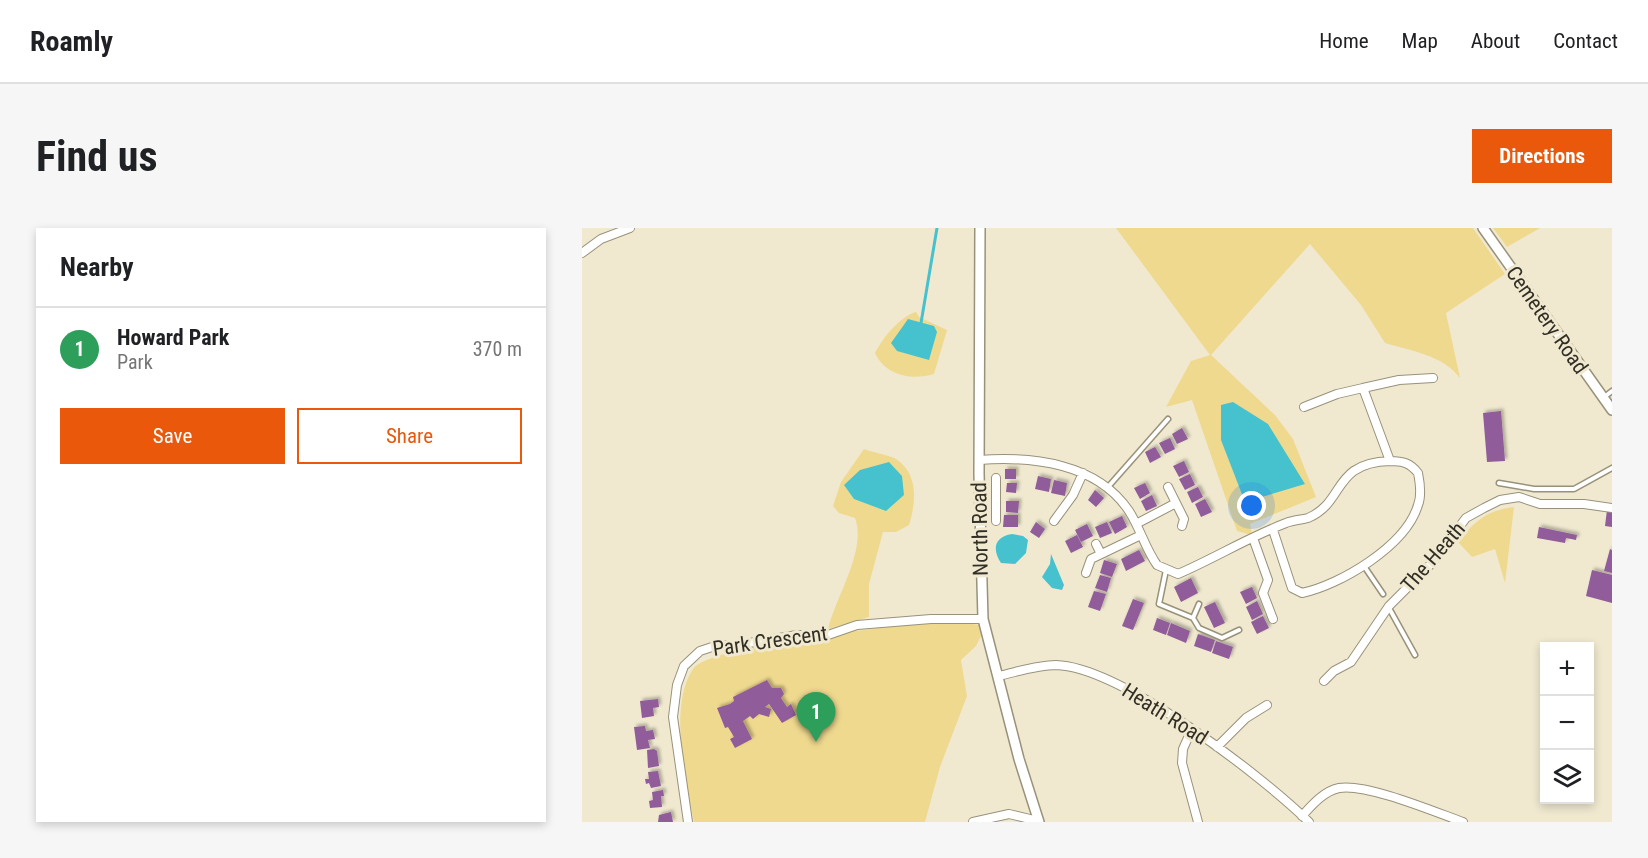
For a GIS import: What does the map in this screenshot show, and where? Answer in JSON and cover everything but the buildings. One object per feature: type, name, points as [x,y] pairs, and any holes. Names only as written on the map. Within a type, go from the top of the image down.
[{"type":"street","points":[[582,253],[600,239],[630,228]]},
{"type":"street","name":"North Road","points":[[980,228],[978,460],[984,619],[1039,821]]},
{"type":"street","name":"Cemetery Road","points":[[1483,228],[1612,410]]},
{"type":"street","points":[[1304,407],[1337,394],[1363,388],[1399,380],[1433,378]]},
{"type":"street","points":[[1363,388],[1390,461]]},
{"type":"street","points":[[978,460],[1034,462],[1083,473],[1108,487],[1128,510],[1157,565],[1178,574],[1284,523],[1308,518],[1324,508],[1342,480],[1354,470],[1390,461],[1408,463],[1418,472],[1420,483],[1418,506],[1402,531],[1363,566],[1317,590],[1302,594],[1292,588],[1273,530]]},
{"type":"street","points":[[1054,521],[1073,495],[1083,473]]},
{"type":"street","points":[[996,478],[996,521]]},
{"type":"street","points":[[1168,487],[1184,519],[1182,526]]},
{"type":"street","name":"The Heath","points":[[1324,681],[1334,671],[1351,662],[1388,608],[1431,564],[1466,518],[1500,500],[1519,497],[1540,504],[1584,504],[1612,508]]},
{"type":"street","points":[[1136,524],[1176,503]]},
{"type":"street","points":[[979,505],[996,505]]},
{"type":"street","points":[[1086,573],[1091,559],[1141,535]]},
{"type":"street","points":[[1253,538],[1268,580],[1263,593],[1273,619]]},
{"type":"street","points":[[1096,544],[1101,554]]},
{"type":"street","name":"Park Crescent","points":[[688,822],[673,717],[677,685],[684,666],[700,651],[718,645],[796,635],[828,635],[857,625],[931,619],[984,619]]},
{"type":"street","name":"Heath Road","points":[[998,675],[1058,665],[1089,673],[1126,689],[1217,747],[1281,796],[1306,819]]},
{"type":"street","points":[[1217,747],[1246,718],[1267,705]]},
{"type":"street","points":[[1191,731],[1183,749],[1182,763],[1198,822]]},
{"type":"street","points":[[1306,819],[1323,795],[1338,788],[1357,788],[1463,822]]},
{"type":"street","points":[[973,822],[1009,814],[1039,821]]},
{"type":"lane","points":[[1602,398],[1612,391]]},
{"type":"lane","points":[[1108,487],[1168,419]]},
{"type":"lane","points":[[1499,483],[1534,489],[1574,489],[1612,468]]},
{"type":"lane","points":[[1363,566],[1383,594]]},
{"type":"lane","points":[[1166,570],[1159,604],[1194,618],[1199,628],[1222,638],[1239,630]]},
{"type":"lane","points":[[1194,618],[1198,604]]},
{"type":"lane","points":[[1388,608],[1415,655]]},
{"type":"shaded area","points":[[1116,228],[1473,228],[1505,274],[1446,313],[1460,378],[1453,370],[1436,359],[1385,343],[1361,305],[1310,244],[1211,355],[1275,415],[1293,439],[1316,497],[1250,524],[1252,535],[1237,531],[1192,400],[1166,407],[1191,361],[1210,355]]},
{"type":"shaded area","points":[[1493,228],[1540,228],[1507,247]]},
{"type":"shaded area","points":[[916,312],[919,317],[947,330],[934,374],[916,377],[900,374],[885,367],[875,353],[892,329],[904,318]]},
{"type":"shaded area","points":[[864,449],[896,459],[903,465],[909,473],[914,489],[913,508],[909,525],[896,532],[883,532],[869,584],[869,617],[828,629],[854,558],[858,531],[855,518],[839,513],[833,506],[841,482]]},
{"type":"shaded area","points":[[1514,507],[1505,583],[1495,549],[1472,557],[1458,542],[1482,518],[1496,511]]},
{"type":"shaded area","points":[[952,621],[986,626],[976,646],[961,660],[967,696],[940,767],[925,822],[694,822],[681,744],[680,723],[681,703],[693,669],[708,660],[773,643],[815,636]]},
{"type":"water","points":[[908,319],[934,326],[937,332],[929,360],[897,351],[891,343]]},
{"type":"water","points":[[1233,402],[1268,424],[1305,484],[1245,502],[1221,440],[1221,405]]},
{"type":"water","points":[[889,462],[902,476],[904,495],[886,511],[854,499],[844,485],[860,470]]},
{"type":"water","points":[[1012,534],[1023,536],[1028,540],[1026,553],[1015,564],[1001,563],[996,553],[996,544],[1001,538]]},
{"type":"water","points":[[1051,554],[1064,585],[1062,590],[1052,588],[1042,577],[1050,564]]},
{"type":"waterway","points":[[921,323],[937,228]]},
{"type":"place","name":"Howard Park","points":[[816,742]]}]
